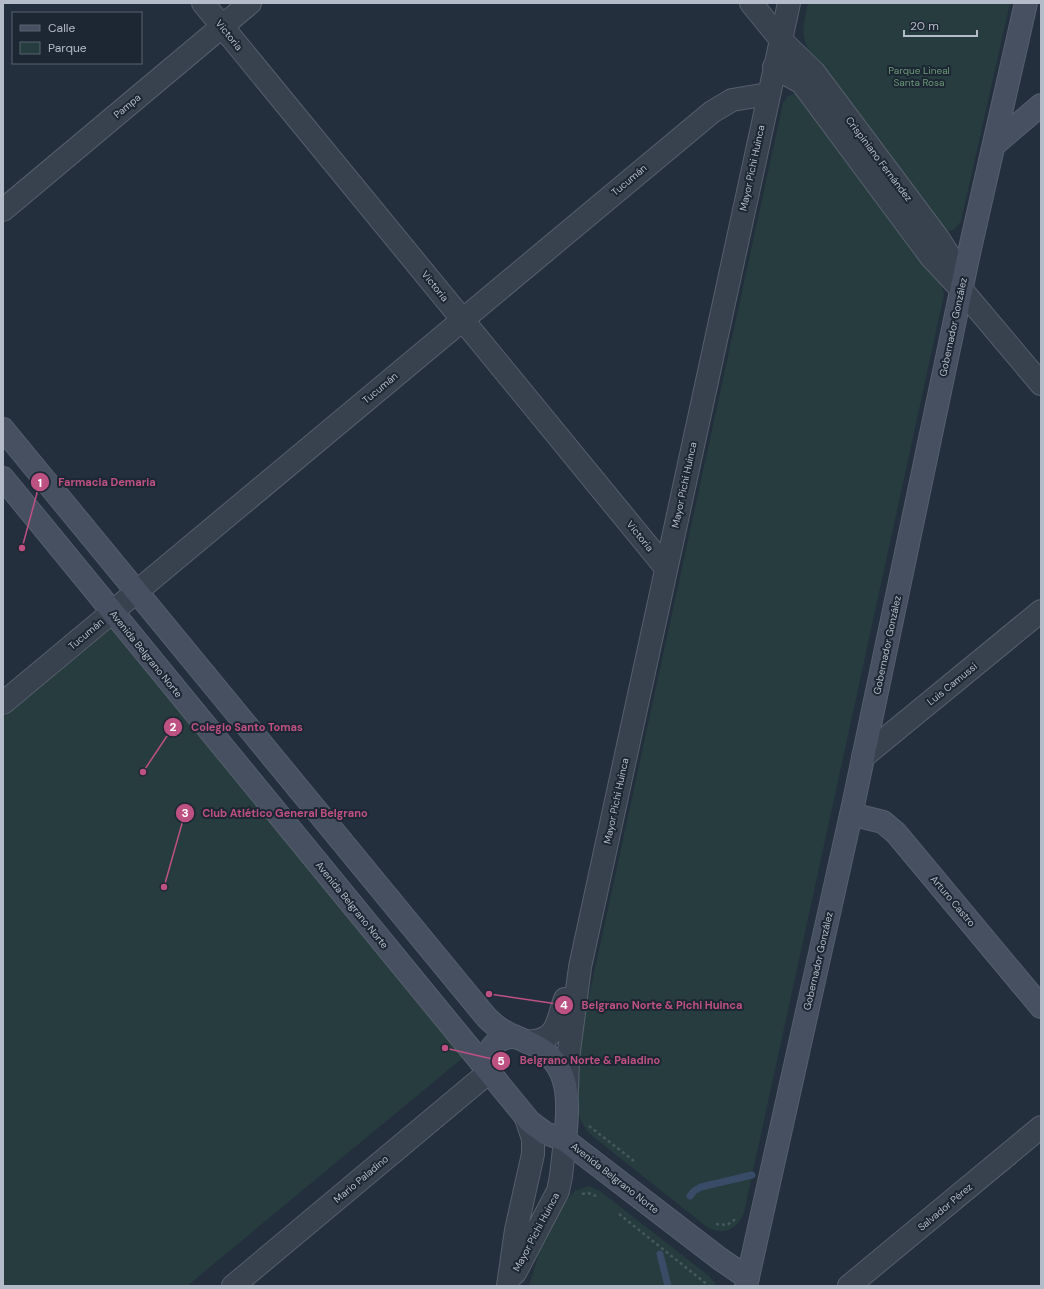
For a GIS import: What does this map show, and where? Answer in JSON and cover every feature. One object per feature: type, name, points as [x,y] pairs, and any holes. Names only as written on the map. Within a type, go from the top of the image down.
[{"type":"main road","name":"Gobernador González","points":[[751,1283],[961,288],[1026,3]]},
{"type":"main road","points":[[994,145],[1041,105]]},
{"type":"main road","points":[[3,429],[487,1018],[499,1029],[541,1049],[556,1063],[563,1074],[567,1091]]},
{"type":"main road","name":"Avenida Belgrano Norte","points":[[3,478],[526,1118],[545,1134],[565,1140],[751,1283]]},
{"type":"main road","name":"Arturo Castro","points":[[851,814],[883,822],[896,833],[1041,1007]]},
{"type":"main road","points":[[489,1072],[486,1060],[491,1048],[501,1040],[520,1040]]},
{"type":"main road","name":"Mayor Pichi Huinca","points":[[565,1140],[567,1091]]},
{"type":"street","name":"Victoria","points":[[203,3],[666,568]]},
{"type":"street","name":"Pampa","points":[[3,210],[250,3]]},
{"type":"street","name":"Crispiniano Fernández","points":[[751,3],[781,40],[814,72],[938,238],[952,261],[961,288]]},
{"type":"street","name":"Mayor Pichi Huinca","points":[[567,1091],[568,1059],[580,967],[768,94],[789,3]]},
{"type":"street","name":"Crispiniano Fernández","points":[[774,67],[799,80],[806,88],[931,257],[961,288],[1041,384]]},
{"type":"street","name":"Tucumán","points":[[3,703],[718,107],[732,100],[768,94]]},
{"type":"street","name":"Luis Camussi","points":[[863,757],[1041,611]]},
{"type":"street","name":"Mayor Pichi Huinca","points":[[520,1040],[540,1041],[554,1032],[558,1025],[566,997],[580,967]]},
{"type":"street","name":"Mario Paladino","points":[[233,1286],[489,1072]]},
{"type":"street","name":"Mayor Pichi Huinca","points":[[509,1284],[516,1230],[534,1154],[533,1140],[526,1118]]},
{"type":"street","name":"Salvador Pérez","points":[[849,1286],[1041,1127]]},
{"type":"street","name":"Mayor Pichi Huinca","points":[[509,1284],[558,1192],[565,1140]]},
{"type":"path","points":[[583,1126],[591,1126],[640,1165]]},
{"type":"path","points":[[578,1196],[588,1193],[597,1196]]},
{"type":"path","points":[[615,1211],[709,1286]]},
{"type":"path","points":[[713,1223],[722,1226],[734,1220],[738,1224]]},
{"type":"green space","name":"Parque Lineal Santa Rosa","points":[[808,3],[1010,3],[961,221],[954,230],[946,231],[811,54],[807,47],[804,34],[804,23]]},
{"type":"green space","points":[[794,93],[798,93],[942,285],[944,295],[744,1212],[734,1227],[729,1230],[719,1231],[707,1227],[591,1135],[581,1120],[577,1102],[582,1028],[783,103],[787,97]]},
{"type":"green space","points":[[111,629],[465,1056],[187,1286],[3,1286],[3,718]]},
{"type":"green space","points":[[589,1186],[600,1191],[709,1276],[717,1286],[529,1286],[539,1253],[565,1202],[575,1191]]},
{"type":"waterway","points":[[690,1196],[694,1191],[701,1187],[752,1175]]},
{"type":"waterway","points":[[660,1254],[668,1286]]},
{"type":"place","name":"Farmacia Demaria","points":[[22,548]]},
{"type":"place","name":"Colegio Santo Tomas","points":[[143,772]]},
{"type":"place","name":"Club Atlético General Belgrano","points":[[164,887]]},
{"type":"place","name":"Belgrano Norte & Pichi Huinca","points":[[489,994]]},
{"type":"place","name":"Belgrano Norte & Paladino","points":[[445,1048]]}]
